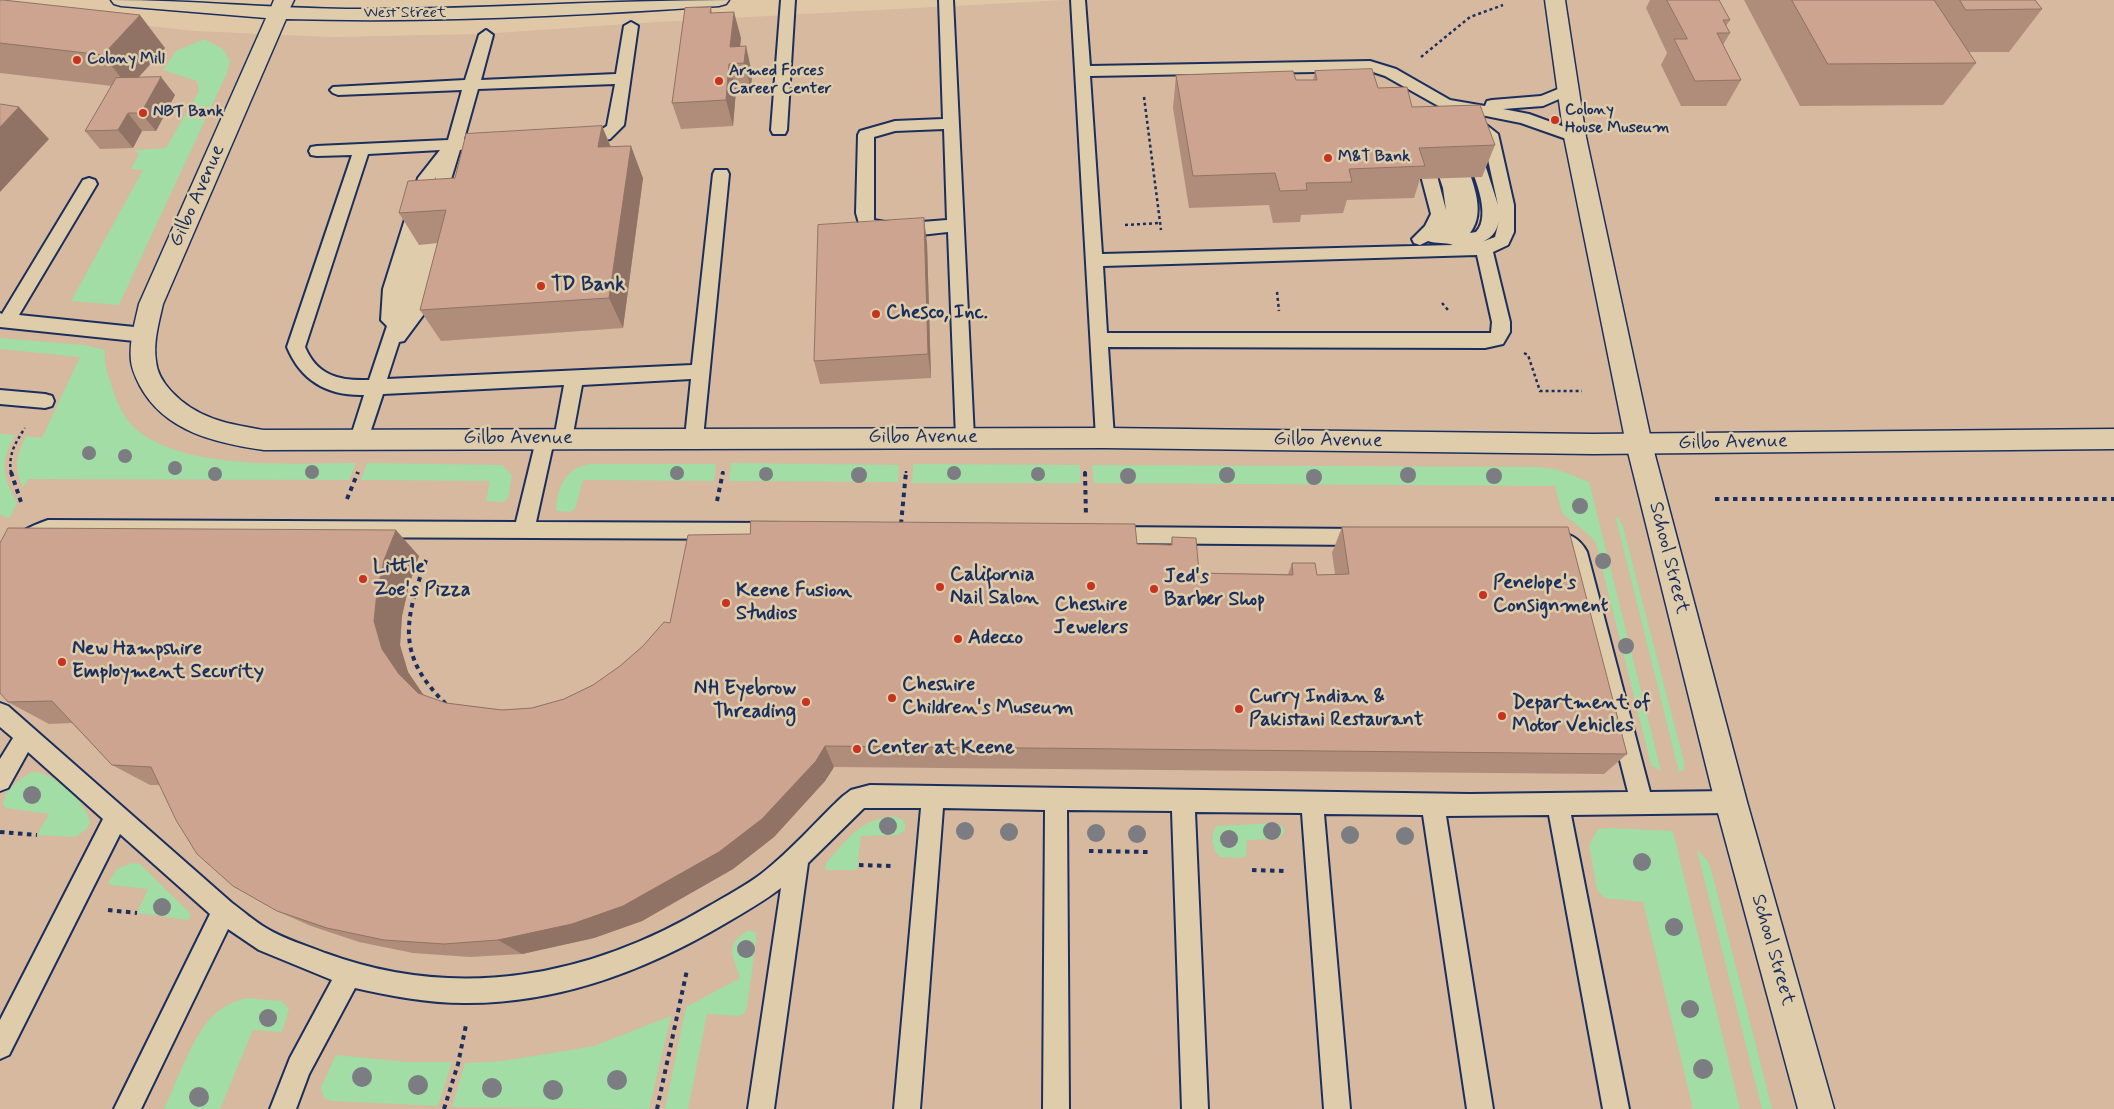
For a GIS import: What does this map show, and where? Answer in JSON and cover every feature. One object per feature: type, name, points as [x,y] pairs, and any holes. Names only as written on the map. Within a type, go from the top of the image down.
[{"type":"street","name":"West Street","points":[[122,0],[281,6],[411,15],[553,5],[719,0]]},
{"type":"street","name":"School Street","points":[[1555,0],[1575,137],[1639,444],[1730,802],[1816,1109]]},
{"type":"street","name":"Gilbo Avenue","points":[[281,6],[151,304],[144,335],[143,362],[151,385],[171,410],[194,423],[223,434],[264,440],[1095,438],[1639,444],[2114,438]]},
{"type":"lane","points":[[779,130],[788,0]]},
{"type":"lane","points":[[946,0],[965,438]]},
{"type":"lane","points":[[1078,0],[1099,340],[1095,438]]},
{"type":"lane","points":[[560,140],[599,138],[611,133],[616,125],[631,26]]},
{"type":"lane","points":[[389,348],[392,289],[426,178],[454,145],[486,35]]},
{"type":"lane","points":[[1083,71],[1370,66],[1391,72],[1435,100],[1441,120],[1456,212],[1453,223],[1446,231],[1405,252]]},
{"type":"lane","points":[[338,90],[623,79]]},
{"type":"lane","points":[[1441,120],[1543,101],[1568,90]]},
{"type":"lane","points":[[1441,120],[1524,118],[1575,137]]},
{"type":"lane","points":[[1094,260],[1405,252],[1484,248],[1498,245],[1504,240],[1507,231],[1501,180],[1490,134],[1441,120]]},
{"type":"lane","points":[[1405,252],[1481,236],[1487,231],[1490,224],[1491,211],[1488,194],[1466,131],[1441,120]]},
{"type":"lane","points":[[951,124],[886,127],[873,130],[866,135],[864,213],[866,223],[872,228],[885,230],[955,225]]},
{"type":"lane","points":[[1405,252],[1463,233],[1469,225],[1471,207],[1451,139]]},
{"type":"lane","points":[[317,152],[483,144]]},
{"type":"lane","points":[[454,145],[466,168]]},
{"type":"lane","points":[[364,439],[376,386],[389,348],[429,270],[458,176],[454,145]]},
{"type":"lane","points":[[362,149],[296,347],[299,357],[305,364],[328,382],[347,387],[702,372]]},
{"type":"lane","points":[[694,438],[721,174]]},
{"type":"lane","points":[[88,184],[3,321],[144,335]]},
{"type":"lane","points":[[389,348],[439,281],[456,223]]},
{"type":"lane","points":[[1099,340],[1491,340],[1501,332],[1501,322],[1484,248]]},
{"type":"lane","points":[[524,529],[574,378]]},
{"type":"lane","points":[[0,397],[45,401]]},
{"type":"lane","points":[[2,560],[32,533],[48,528],[711,530],[791,532]]},
{"type":"lane","points":[[1086,534],[1383,537]]},
{"type":"lane","points":[[1531,539],[1562,540],[1573,545],[1578,552],[1642,804]]},
{"type":"lane","points":[[0,713],[224,911],[258,937],[329,969],[400,986],[473,992],[552,984],[626,963],[696,930],[774,878],[859,798],[870,796],[1183,802],[1558,805],[1730,802]]},
{"type":"lane","points":[[0,780],[26,736]]},
{"type":"lane","points":[[907,1109],[933,798]]},
{"type":"lane","points":[[1056,800],[1056,1109]]},
{"type":"lane","points":[[1183,802],[1195,1109]]},
{"type":"lane","points":[[1312,803],[1337,1109]]},
{"type":"lane","points":[[1433,804],[1480,1109]]},
{"type":"lane","points":[[1558,805],[1616,1109]]},
{"type":"lane","points":[[0,1046],[117,816]]},
{"type":"lane","points":[[761,1109],[797,855]]},
{"type":"lane","points":[[127,1109],[224,911]]},
{"type":"lane","points":[[283,1109],[299,1067],[349,974]]},
{"type":"path","points":[[1419,60],[1470,16],[1503,5]]},
{"type":"path","points":[[1143,95],[1162,237]]},
{"type":"path","points":[[1125,225],[1160,224]]},
{"type":"path","points":[[1277,292],[1278,301]]},
{"type":"path","points":[[1491,340],[1528,355],[1540,391],[1582,391]]},
{"type":"path","points":[[19,497],[10,478],[11,453],[20,435],[45,401]]},
{"type":"path","points":[[711,530],[728,438]]},
{"type":"path","points":[[900,533],[908,438]]},
{"type":"path","points":[[1086,534],[1095,438]]},
{"type":"path","points":[[336,528],[364,439]]},
{"type":"path","points":[[1715,499],[2114,499]]},
{"type":"path","points":[[429,552],[414,595],[407,639],[412,660],[423,681],[452,709]]},
{"type":"path","points":[[0,832],[37,835]]},
{"type":"path","points":[[1056,851],[1185,852]]},
{"type":"path","points":[[658,1109],[696,930]]},
{"type":"path","points":[[444,1109],[458,1064],[467,1020]]},
{"type":"shaded area","points":[[1065,0],[2114,0],[2114,1109],[0,1109],[0,9],[194,31],[332,37],[482,34],[657,22]]},
{"type":"green space","points":[[204,39],[223,49],[230,61],[227,73],[119,305],[71,301],[143,170],[131,169],[139,154],[135,150],[166,148],[199,91],[197,81],[163,70],[176,51]]},
{"type":"green space","points":[[0,338],[85,345],[105,350],[105,363],[114,395],[127,420],[151,439],[176,450],[238,462],[356,463],[349,480],[28,479],[23,488],[18,474],[17,462],[26,436],[42,438],[80,357],[0,349]]},
{"type":"green space","points":[[0,434],[15,435],[7,453],[5,469],[8,485],[17,503],[10,517],[7,518],[0,514]]},
{"type":"green space","points":[[367,463],[502,465],[512,475],[508,498],[503,502],[486,501],[490,481],[361,480]]},
{"type":"green space","points":[[731,463],[899,465],[898,482],[729,481]]},
{"type":"green space","points":[[590,464],[716,464],[714,481],[583,480],[575,509],[570,512],[556,511],[558,495],[564,480],[574,470]]},
{"type":"green space","points":[[913,464],[1080,465],[1080,483],[912,483]]},
{"type":"green space","points":[[1092,465],[1539,467],[1559,470],[1589,482],[1661,771],[1652,766],[1650,761],[1596,543],[1562,513],[1555,486],[1094,483]]},
{"type":"green space","points":[[1618,516],[1623,527],[1684,762],[1684,770],[1679,772],[1616,519]]},
{"type":"green space","points":[[32,772],[40,773],[59,782],[75,797],[87,814],[90,822],[87,829],[75,837],[37,835],[49,814],[6,808],[3,804],[6,794]]},
{"type":"green space","points":[[892,816],[902,819],[905,823],[905,830],[898,835],[861,836],[857,870],[826,870],[827,862],[841,845],[862,826],[881,818]]},
{"type":"green space","points":[[1276,823],[1284,828],[1284,833],[1278,839],[1247,840],[1246,856],[1239,858],[1220,857],[1215,850],[1213,838],[1216,826]]},
{"type":"green space","points":[[1598,829],[1673,831],[1740,1109],[1693,1109],[1643,902],[1605,898],[1597,890],[1589,845]]},
{"type":"green space","points":[[1697,850],[1707,860],[1711,869],[1772,1109],[1762,1109]]},
{"type":"green space","points":[[131,863],[140,864],[190,913],[189,920],[137,913],[148,889],[111,885],[108,883],[117,869]]},
{"type":"green space","points":[[749,930],[756,933],[756,941],[747,1007],[744,1014],[739,1016],[707,1014],[688,1109],[665,1109],[686,1007],[740,978],[733,956],[733,945],[741,935]]},
{"type":"green space","points":[[247,998],[282,1001],[289,1009],[282,1032],[253,1030],[220,1109],[164,1109],[193,1044],[208,1021],[227,1006]]},
{"type":"green space","points":[[671,1016],[649,1109],[452,1107],[465,1063],[503,1061],[594,1046]]},
{"type":"green space","points":[[336,1055],[408,1062],[452,1062],[438,1106],[333,1101],[324,1099],[321,1087]]},
{"type":"building","points":[[0,0],[140,15],[103,55],[0,43]]},
{"type":"building","points":[[1667,0],[1719,0],[1730,20],[1723,20],[1730,33],[1717,33],[1741,80],[1695,81],[1674,39],[1687,39]]},
{"type":"building","points":[[1792,0],[1934,0],[1976,63],[1828,64]]},
{"type":"building","points":[[1960,0],[2035,0],[2042,9],[1966,10]]},
{"type":"building","points":[[711,7],[710,13],[734,12],[730,47],[746,46],[744,63],[729,64],[726,100],[672,103],[685,8]]},
{"type":"building","points":[[1372,69],[1378,88],[1407,87],[1412,107],[1480,105],[1495,145],[1419,148],[1425,166],[1349,169],[1352,182],[1306,183],[1307,190],[1280,191],[1275,173],[1193,176],[1176,75],[1293,71],[1296,80],[1317,80],[1315,71]]},
{"type":"building","points":[[161,77],[141,113],[128,113],[118,130],[85,131],[116,78]]},
{"type":"building","points":[[0,104],[19,107],[0,127]]},
{"type":"building","name":"TD Bank","points":[[602,126],[598,147],[631,146],[609,298],[420,310],[446,210],[399,213],[408,181],[455,178],[466,134]]},
{"type":"building","name":"Chesco, Inc.","points":[[924,218],[928,354],[814,361],[818,225]]},
{"type":"building","name":"Center at Keene","points":[[751,521],[1135,524],[1137,544],[1172,545],[1172,537],[1196,538],[1199,573],[1293,575],[1292,563],[1315,563],[1317,575],[1349,574],[1342,527],[1568,527],[1627,754],[825,746],[816,761],[762,819],[719,852],[623,906],[572,924],[498,940],[444,944],[384,940],[327,928],[277,911],[233,886],[197,854],[176,820],[151,767],[112,765],[52,701],[8,702],[0,693],[0,543],[8,528],[396,530],[384,560],[377,592],[374,621],[382,649],[399,674],[418,693],[446,703],[502,710],[532,708],[564,699],[593,685],[620,666],[643,646],[664,622],[670,623],[688,535],[750,534]]},
{"type":"place","name":"Colony Mill","points":[[77,60]]},
{"type":"place","name":"Armed Forces Career Center","points":[[719,81]]},
{"type":"place","name":"NBT Bank","points":[[143,113]]},
{"type":"place","name":"Colony House Museum","points":[[1555,120]]},
{"type":"place","name":"M&T Bank","points":[[1328,158]]},
{"type":"place","name":"TD Bank","points":[[541,286]]},
{"type":"place","name":"Chesco, Inc.","points":[[876,314]]},
{"type":"place","name":"Little Zoe's Pizza","points":[[363,579]]},
{"type":"place","name":"Cheshire Jewelers","points":[[1091,586]]},
{"type":"place","name":"California Nail Salon","points":[[940,587]]},
{"type":"place","name":"Jed's Barber Shop","points":[[1154,589]]},
{"type":"place","name":"Penelope's Consignment","points":[[1483,595]]},
{"type":"place","name":"Keene Fusion Studios","points":[[726,603]]},
{"type":"place","name":"Adecco","points":[[958,639]]},
{"type":"place","name":"New Hampshire Employment Security","points":[[62,662]]},
{"type":"place","name":"Cheshire Children's Museum","points":[[892,698]]},
{"type":"place","name":"NH Eyebrow Threading","points":[[806,702]]},
{"type":"place","name":"Curry Indian & Pakistani Restaurant","points":[[1239,709]]},
{"type":"place","name":"Department of Motor Vehicles","points":[[1502,716]]},
{"type":"place","name":"Center at Keene","points":[[857,749]]}]
